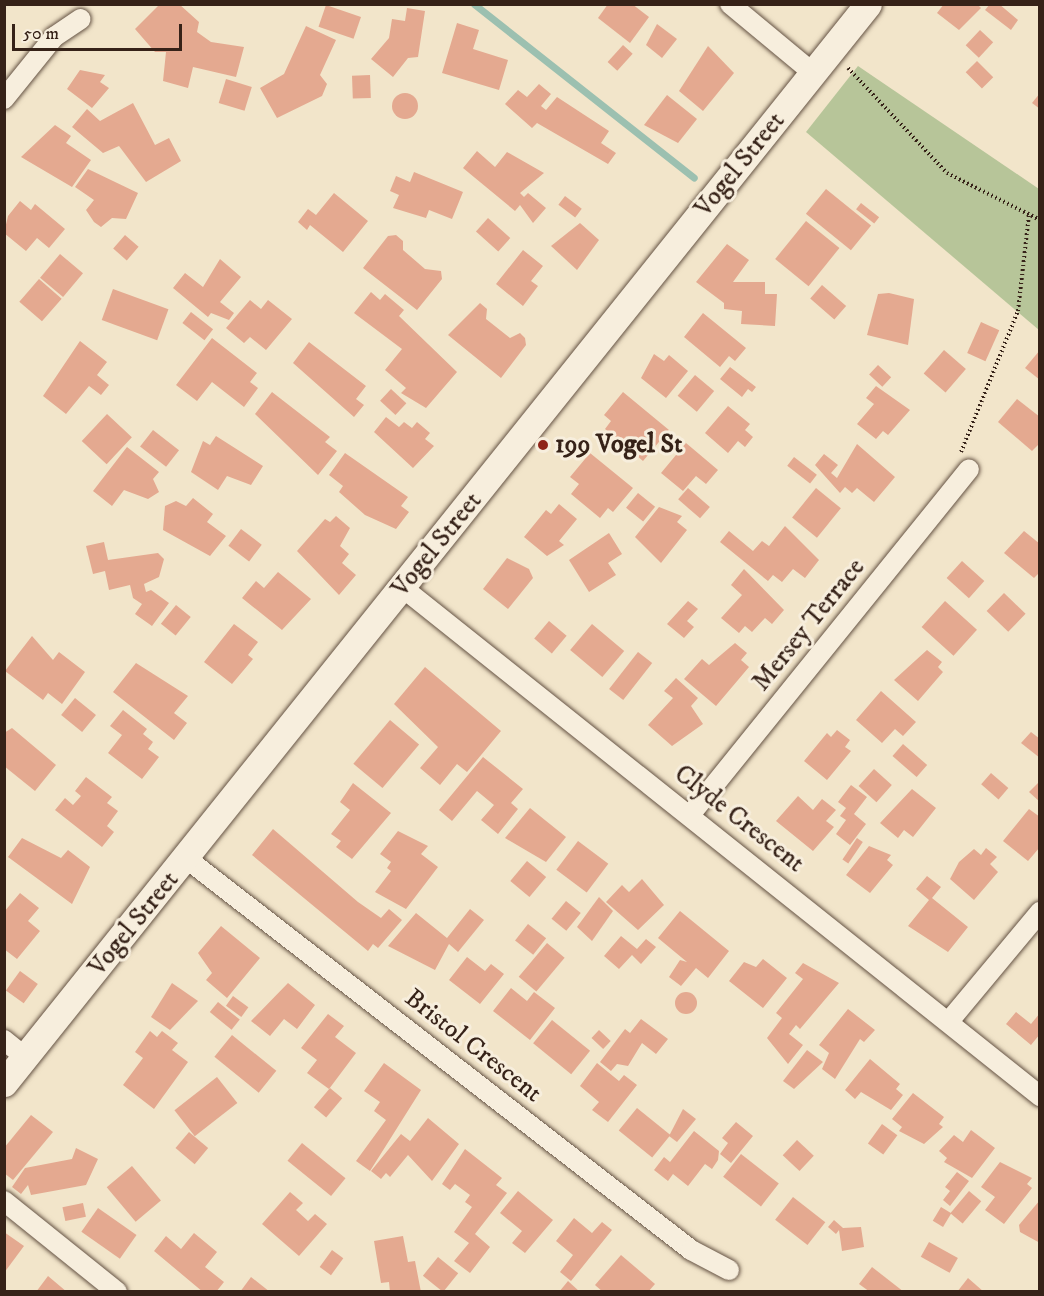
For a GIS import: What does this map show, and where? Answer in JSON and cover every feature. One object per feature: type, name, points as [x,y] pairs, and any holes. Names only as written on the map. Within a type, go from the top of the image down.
[{"type":"main road","name":"Vogel Street","points":[[4,1083],[187,859],[868,4]]},
{"type":"street","points":[[730,4],[813,73]]},
{"type":"street","points":[[4,99],[54,37],[81,19]]},
{"type":"street","name":"Mersey Terrace","points":[[690,815],[969,469]]},
{"type":"street","name":"Clyde Crescent","points":[[403,588],[951,1020],[1040,1095]]},
{"type":"street","name":"Bristol Crescent","points":[[187,859],[691,1250],[729,1270]]},
{"type":"street","points":[[951,1020],[1040,912]]},
{"type":"street","points":[[4,1040],[25,1057]]},
{"type":"street","points":[[4,1201],[117,1292]]},
{"type":"path","points":[[832,50],[947,173],[1040,220]]},
{"type":"path","points":[[969,469],[959,448],[1018,311],[1029,215]]},
{"type":"green space","points":[[858,66],[1039,189],[1039,330],[806,132]]},
{"type":"building","points":[[160,4],[179,4],[199,22],[197,32],[211,42],[244,47],[236,77],[193,67],[188,88],[163,81],[166,52],[155,52],[135,29]]},
{"type":"building","points":[[608,4],[632,4],[649,17],[630,43],[598,18]]},
{"type":"building","points":[[944,4],[977,4],[981,8],[959,30],[937,13]]},
{"type":"building","points":[[990,4],[999,4],[1018,20],[1011,30],[985,10]]},
{"type":"building","points":[[326,5],[361,17],[353,39],[319,27]]},
{"type":"building","points":[[407,8],[425,11],[418,57],[408,58],[393,77],[371,59],[389,38],[392,19],[405,21]]},
{"type":"building","points":[[457,23],[479,30],[473,49],[508,60],[499,90],[442,73]]},
{"type":"building","points":[[657,24],[677,39],[662,58],[646,45]]},
{"type":"building","points":[[306,26],[336,40],[320,75],[327,84],[322,96],[277,118],[260,88],[284,74]]},
{"type":"building","points":[[980,30],[993,42],[979,58],[966,45]]},
{"type":"building","points":[[623,45],[633,54],[617,71],[608,62]]},
{"type":"building","points":[[708,46],[734,73],[703,111],[679,91]]},
{"type":"building","points":[[977,61],[993,77],[982,89],[966,72]]},
{"type":"building","points":[[80,70],[105,75],[100,82],[109,88],[92,108],[67,89]]},
{"type":"building","points":[[370,75],[371,98],[353,99],[352,76]]},
{"type":"building","points":[[226,79],[252,87],[245,111],[219,103]]},
{"type":"building","points":[[539,84],[551,94],[541,106],[546,110],[557,97],[609,131],[601,143],[616,153],[608,164],[537,123],[532,128],[505,104],[518,90],[527,97]]},
{"type":"building","points":[[405,93],[414,97],[418,106],[414,115],[405,119],[396,115],[392,106],[396,97]]},
{"type":"building","points":[[1040,93],[1040,109],[1032,103]]},
{"type":"building","points":[[667,95],[697,119],[678,143],[644,125]]},
{"type":"building","points":[[133,103],[155,145],[169,138],[181,161],[146,182],[119,146],[103,153],[72,127],[87,109],[100,121]]},
{"type":"building","points":[[55,125],[71,136],[66,143],[91,160],[72,187],[21,157]]},
{"type":"building","points":[[477,151],[495,167],[507,152],[544,173],[520,193],[524,197],[528,193],[546,208],[533,223],[520,205],[515,211],[463,168]]},
{"type":"building","points":[[88,169],[138,193],[126,219],[112,218],[101,227],[94,222],[86,210],[94,200],[75,187]]},
{"type":"building","points":[[414,172],[463,192],[452,219],[429,210],[426,218],[393,208],[399,195],[390,191],[396,176],[410,182]]},
{"type":"building","points":[[826,189],[871,226],[851,250],[806,214]]},
{"type":"building","points":[[334,193],[368,221],[343,252],[310,225],[307,230],[298,222],[308,209],[316,215]]},
{"type":"building","points":[[565,196],[582,209],[575,217],[558,205]]},
{"type":"building","points":[[20,201],[31,210],[35,204],[65,229],[49,248],[37,238],[26,251],[4,233],[8,216]]},
{"type":"building","points":[[861,203],[879,217],[874,223],[856,209]]},
{"type":"building","points":[[488,218],[510,238],[498,251],[476,231]]},
{"type":"building","points":[[806,221],[839,248],[809,286],[775,259]]},
{"type":"building","points":[[580,223],[599,240],[577,270],[551,246]]},
{"type":"building","points":[[125,235],[139,247],[127,260],[113,249]]},
{"type":"building","points":[[396,235],[403,241],[403,250],[425,269],[441,271],[442,279],[417,310],[363,268],[388,236]]},
{"type":"building","points":[[727,244],[749,260],[733,282],[765,282],[765,294],[777,294],[775,326],[741,324],[742,311],[724,309],[724,303],[696,282]]},
{"type":"building","points":[[523,250],[543,266],[531,281],[538,286],[523,306],[496,284]]},
{"type":"building","points":[[60,254],[83,273],[63,297],[40,278]]},
{"type":"building","points":[[220,259],[241,277],[220,302],[234,313],[229,320],[211,313],[208,317],[173,288],[185,273],[203,287]]},
{"type":"building","points":[[39,279],[62,299],[42,321],[19,302]]},
{"type":"building","points":[[822,285],[846,306],[834,320],[810,299]]},
{"type":"building","points":[[113,289],[168,309],[157,340],[102,320]]},
{"type":"building","points":[[371,292],[380,300],[385,294],[404,310],[399,316],[457,372],[426,408],[401,393],[406,388],[385,370],[402,349],[354,313]]},
{"type":"building","points":[[889,293],[914,299],[908,345],[867,335],[878,294]]},
{"type":"building","points":[[250,300],[261,309],[268,300],[292,319],[266,350],[250,337],[244,343],[226,328]]},
{"type":"building","points":[[480,303],[487,309],[486,319],[510,338],[520,333],[525,338],[526,345],[501,378],[448,335]]},
{"type":"building","points":[[191,312],[213,329],[204,340],[182,323]]},
{"type":"building","points":[[703,313],[746,348],[735,361],[729,356],[720,367],[684,337]]},
{"type":"building","points":[[981,322],[999,330],[985,361],[967,353]]},
{"type":"building","points":[[212,338],[257,373],[250,382],[258,388],[244,407],[212,382],[197,401],[176,385]]},
{"type":"building","points":[[80,341],[107,362],[97,375],[109,385],[101,395],[89,386],[66,414],[43,396]]},
{"type":"building","points":[[309,342],[366,386],[356,399],[364,405],[354,417],[293,363]]},
{"type":"building","points":[[944,350],[966,369],[946,392],[924,373]]},
{"type":"building","points":[[1040,350],[1040,380],[1025,368]]},
{"type":"building","points":[[654,354],[664,361],[669,355],[688,371],[666,398],[641,378]]},
{"type":"building","points":[[878,365],[891,377],[882,387],[869,375]]},
{"type":"building","points":[[730,367],[756,387],[752,392],[748,389],[742,397],[720,379]]},
{"type":"building","points":[[695,375],[714,391],[697,412],[678,396]]},
{"type":"building","points":[[876,386],[910,410],[888,435],[883,431],[876,439],[857,424],[874,404],[866,398]]},
{"type":"building","points":[[391,389],[406,403],[395,415],[380,401]]},
{"type":"building","points":[[272,392],[330,437],[325,442],[337,451],[318,475],[255,414]]},
{"type":"building","points":[[623,392],[669,430],[643,461],[605,429],[611,421],[604,415]]},
{"type":"building","points":[[1017,399],[1040,417],[1040,443],[1032,451],[998,422]]},
{"type":"building","points":[[728,406],[750,424],[745,430],[753,437],[745,447],[738,441],[728,453],[705,433]]},
{"type":"building","points":[[107,414],[132,437],[107,464],[82,441]]},
{"type":"building","points":[[386,417],[399,427],[404,422],[412,428],[417,422],[430,433],[425,439],[434,446],[413,468],[374,432]]},
{"type":"building","points":[[153,430],[179,450],[166,467],[140,447]]},
{"type":"building","points":[[216,436],[263,466],[251,485],[227,476],[218,490],[191,472],[203,441],[210,445]]},
{"type":"building","points":[[686,443],[718,470],[706,484],[696,476],[683,491],[661,473]]},
{"type":"building","points":[[857,444],[895,477],[874,502],[857,488],[852,493],[845,487],[840,493],[815,465],[824,454],[838,465],[831,473],[837,478]]},
{"type":"building","points":[[127,447],[159,472],[153,479],[159,492],[148,499],[124,490],[112,506],[93,491]]},
{"type":"building","points":[[345,453],[408,497],[401,506],[409,512],[396,529],[365,515],[339,492],[343,486],[329,475]]},
{"type":"building","points":[[590,453],[633,488],[613,512],[608,508],[600,518],[571,494],[579,484],[570,477]]},
{"type":"building","points":[[794,457],[817,475],[810,484],[787,466]]},
{"type":"building","points":[[688,488],[710,507],[700,518],[678,499]]},
{"type":"building","points":[[816,488],[841,508],[817,538],[792,518]]},
{"type":"building","points":[[638,493],[655,507],[643,522],[626,508]]},
{"type":"building","points":[[193,498],[213,514],[207,522],[226,536],[210,556],[163,530],[165,506],[176,501],[186,506]]},
{"type":"building","points":[[559,504],[577,519],[559,541],[564,545],[547,556],[524,537],[546,510],[551,514]]},
{"type":"building","points":[[659,507],[682,516],[677,522],[687,530],[661,563],[635,537]]},
{"type":"building","points":[[336,516],[350,528],[340,546],[349,554],[342,563],[356,575],[339,595],[297,551],[325,519],[330,522]]},
{"type":"building","points":[[785,526],[819,560],[805,578],[793,569],[782,582],[773,575],[768,581],[720,542],[729,531],[753,551],[762,541],[769,546]]},
{"type":"building","points":[[241,529],[262,545],[249,561],[228,546]]},
{"type":"building","points":[[1024,531],[1040,544],[1040,572],[1034,578],[1004,553]]},
{"type":"building","points":[[609,533],[622,554],[608,563],[616,575],[589,592],[569,560]]},
{"type":"building","points":[[104,542],[108,560],[158,553],[164,559],[159,577],[144,584],[146,592],[151,590],[169,603],[152,626],[135,614],[142,604],[133,598],[130,585],[109,590],[105,571],[93,574],[86,546]]},
{"type":"building","points":[[507,558],[529,569],[533,578],[508,609],[483,589]]},
{"type":"building","points":[[962,561],[984,581],[969,598],[947,578]]},
{"type":"building","points":[[744,569],[784,610],[772,624],[765,618],[752,632],[745,626],[739,633],[721,618],[742,595],[731,585]]},
{"type":"building","points":[[278,572],[311,599],[282,630],[242,598],[256,581],[264,588]]},
{"type":"building","points":[[1004,593],[1026,614],[1008,632],[987,611]]},
{"type":"building","points":[[688,601],[698,609],[687,621],[694,627],[684,638],[667,624]]},
{"type":"building","points":[[945,601],[977,630],[954,656],[922,627]]},
{"type":"building","points":[[176,605],[191,617],[176,636],[161,624]]},
{"type":"building","points":[[549,621],[567,636],[552,653],[534,639]]},
{"type":"building","points":[[234,624],[258,642],[248,655],[253,659],[232,684],[204,662]]},
{"type":"building","points":[[592,624],[624,651],[602,677],[570,650]]},
{"type":"building","points":[[32,636],[53,660],[59,652],[85,672],[62,704],[48,693],[43,700],[5,671]]},
{"type":"building","points":[[735,643],[747,653],[741,660],[749,667],[716,706],[684,679],[702,659],[709,665]]},
{"type":"building","points":[[927,650],[942,662],[938,667],[943,672],[918,701],[894,680]]},
{"type":"building","points":[[638,652],[652,663],[623,700],[609,689]]},
{"type":"building","points":[[136,663],[188,696],[174,713],[187,723],[174,740],[113,692]]},
{"type":"building","points":[[425,667],[501,731],[467,772],[457,764],[440,785],[420,768],[438,747],[394,704]]},
{"type":"building","points":[[676,678],[698,698],[691,706],[703,724],[672,746],[648,725],[673,698],[664,691]]},
{"type":"building","points":[[881,691],[916,722],[903,736],[895,729],[882,743],[856,720]]},
{"type":"building","points":[[75,698],[96,715],[82,732],[61,715]]},
{"type":"building","points":[[123,710],[147,729],[143,734],[153,742],[148,749],[159,757],[142,779],[108,753],[122,735],[110,726]]},
{"type":"building","points":[[390,720],[419,744],[382,788],[353,764]]},
{"type":"building","points":[[12,728],[56,765],[35,791],[4,766],[4,733]]},
{"type":"building","points":[[837,730],[850,740],[845,747],[851,751],[827,780],[804,761],[827,733],[831,737]]},
{"type":"building","points":[[1031,732],[1040,739],[1040,758],[1021,743]]},
{"type":"building","points":[[903,744],[927,765],[917,777],[893,756]]},
{"type":"building","points":[[483,757],[523,789],[511,803],[518,809],[498,834],[481,820],[494,805],[477,791],[452,821],[439,810]]},
{"type":"building","points":[[874,769],[892,785],[876,802],[859,786]]},
{"type":"building","points":[[991,773],[1008,788],[999,799],[981,784]]},
{"type":"building","points":[[86,777],[112,797],[107,803],[118,811],[107,826],[114,832],[102,847],[55,810],[65,798],[73,805],[81,796],[75,791]]},
{"type":"building","points":[[1040,781],[1040,802],[1029,792]]},
{"type":"building","points":[[353,783],[391,813],[352,859],[336,847],[341,841],[331,834],[350,810],[340,802]]},
{"type":"building","points":[[851,785],[867,797],[854,814],[866,824],[850,845],[836,834],[846,820],[840,816],[846,808],[838,802]]},
{"type":"building","points":[[912,789],[936,808],[913,837],[904,830],[898,838],[880,823]]},
{"type":"building","points":[[798,796],[813,810],[822,799],[836,810],[826,821],[834,827],[813,851],[776,821]]},
{"type":"building","points":[[530,808],[566,837],[546,862],[505,838]]},
{"type":"building","points":[[1029,809],[1040,817],[1040,847],[1028,861],[1003,841]]},
{"type":"building","points":[[273,829],[358,902],[381,918],[389,909],[402,920],[378,948],[373,944],[368,951],[252,855]]},
{"type":"building","points":[[398,831],[428,846],[421,854],[438,867],[406,909],[375,892],[391,871],[387,868],[391,862],[380,854]]},
{"type":"building","points":[[22,838],[61,858],[68,850],[90,867],[72,904],[8,857]]},
{"type":"building","points":[[857,838],[863,842],[848,863],[842,860]]},
{"type":"building","points":[[578,841],[608,864],[587,893],[556,870]]},
{"type":"building","points":[[869,846],[891,855],[887,860],[893,865],[870,893],[846,875]]},
{"type":"building","points":[[986,848],[997,857],[990,864],[998,872],[974,900],[950,879],[959,862],[974,849],[981,855]]},
{"type":"building","points":[[527,861],[546,877],[529,897],[510,881]]},
{"type":"building","points":[[927,876],[941,887],[932,898],[968,927],[948,952],[908,926],[929,900],[916,889]]},
{"type":"building","points":[[642,879],[664,905],[638,930],[606,902],[622,885],[629,892]]},
{"type":"building","points":[[20,893],[39,908],[28,921],[40,931],[17,959],[4,949],[4,912]]},
{"type":"building","points":[[599,897],[613,911],[592,941],[577,927]]},
{"type":"building","points":[[566,901],[581,913],[566,931],[552,919]]},
{"type":"building","points":[[470,909],[484,920],[458,952],[449,944],[435,970],[388,946],[416,913],[447,938]]},
{"type":"building","points":[[680,911],[729,951],[708,978],[696,968],[681,986],[669,977],[680,960],[687,962],[658,938]]},
{"type":"building","points":[[528,924],[546,938],[533,955],[515,941]]},
{"type":"building","points":[[221,926],[260,958],[227,998],[206,980],[212,973],[198,953]]},
{"type":"building","points":[[621,936],[637,949],[646,939],[656,947],[641,964],[632,955],[619,969],[604,956]]},
{"type":"building","points":[[547,943],[565,958],[536,991],[519,977]]},
{"type":"building","points":[[467,957],[485,971],[491,964],[504,974],[480,1004],[449,980]]},
{"type":"building","points":[[763,959],[787,978],[763,1008],[729,981],[744,962],[756,967]]},
{"type":"building","points":[[803,963],[839,983],[800,1029],[796,1025],[789,1034],[803,1045],[788,1064],[767,1038],[782,1018],[776,1013],[803,979],[795,973]]},
{"type":"building","points":[[20,971],[38,984],[24,1003],[6,990]]},
{"type":"building","points":[[172,983],[198,1001],[170,1030],[151,1017]]},
{"type":"building","points":[[288,983],[315,1005],[297,1029],[284,1019],[270,1036],[251,1021]]},
{"type":"building","points":[[511,988],[527,1001],[534,992],[555,1008],[530,1040],[493,1011]]},
{"type":"building","points":[[686,992],[694,995],[697,1003],[694,1011],[686,1014],[678,1011],[675,1003],[678,995]]},
{"type":"building","points":[[233,996],[248,1007],[241,1017],[226,1006]]},
{"type":"building","points":[[218,1002],[240,1020],[232,1030],[210,1012]]},
{"type":"building","points":[[848,1009],[875,1030],[864,1042],[860,1039],[835,1079],[822,1069],[829,1053],[819,1045]]},
{"type":"building","points":[[1016,1012],[1031,1024],[1040,1013],[1040,1034],[1031,1045],[1006,1024]]},
{"type":"building","points":[[328,1014],[344,1026],[335,1037],[356,1053],[329,1089],[307,1073],[317,1060],[301,1048]]},
{"type":"building","points":[[641,1019],[668,1039],[656,1054],[642,1043],[628,1066],[617,1064],[611,1071],[600,1062],[625,1029],[630,1033]]},
{"type":"building","points":[[552,1020],[590,1051],[571,1074],[533,1043]]},
{"type":"building","points":[[599,1030],[611,1041],[603,1049],[591,1038]]},
{"type":"building","points":[[150,1031],[157,1037],[162,1031],[178,1043],[172,1050],[188,1062],[154,1109],[123,1085],[143,1058],[135,1052]]},
{"type":"building","points":[[232,1035],[276,1071],[259,1093],[214,1057]]},
{"type":"building","points":[[807,1050],[823,1062],[794,1089],[783,1081]]},
{"type":"building","points":[[870,1059],[900,1084],[896,1089],[903,1095],[891,1110],[861,1092],[855,1099],[845,1090]]},
{"type":"building","points":[[384,1063],[421,1090],[370,1171],[356,1161],[386,1120],[374,1111],[380,1102],[364,1091]]},
{"type":"building","points":[[597,1063],[619,1081],[624,1075],[637,1085],[608,1122],[592,1110],[599,1102],[580,1086]]},
{"type":"building","points":[[217,1077],[237,1103],[195,1136],[174,1110]]},
{"type":"building","points":[[330,1088],[342,1098],[326,1117],[314,1107]]},
{"type":"building","points":[[913,1093],[944,1117],[939,1124],[943,1127],[924,1144],[899,1131],[902,1127],[892,1119]]},
{"type":"building","points":[[637,1108],[670,1135],[652,1158],[619,1131]]},
{"type":"building","points":[[683,1109],[696,1119],[677,1142],[669,1136]]},
{"type":"building","points":[[31,1115],[53,1132],[13,1180],[4,1173],[4,1148]]},
{"type":"building","points":[[428,1118],[459,1144],[432,1181],[408,1155],[390,1177],[386,1173],[381,1179],[371,1171],[401,1134],[410,1141]]},
{"type":"building","points":[[736,1122],[753,1136],[731,1163],[720,1154],[728,1143],[722,1138]]},
{"type":"building","points":[[882,1124],[897,1135],[883,1155],[868,1143]]},
{"type":"building","points":[[971,1130],[995,1148],[972,1178],[944,1162],[947,1158],[939,1151],[954,1135],[963,1142]]},
{"type":"building","points":[[694,1131],[719,1151],[718,1160],[712,1169],[705,1164],[688,1186],[673,1174],[668,1181],[654,1170],[664,1157],[670,1162]]},
{"type":"building","points":[[189,1132],[208,1148],[195,1164],[176,1148]]},
{"type":"building","points":[[797,1140],[814,1156],[799,1171],[783,1155]]},
{"type":"building","points":[[302,1143],[346,1178],[331,1196],[288,1161]]},
{"type":"building","points":[[76,1148],[98,1159],[86,1185],[31,1195],[28,1185],[21,1194],[12,1187],[25,1168],[72,1159]]},
{"type":"building","points":[[465,1149],[502,1178],[496,1185],[507,1193],[475,1234],[490,1247],[470,1273],[454,1261],[469,1243],[454,1232],[472,1207],[465,1202],[470,1195],[455,1184],[450,1190],[442,1184]]},
{"type":"building","points":[[741,1154],[779,1184],[761,1206],[723,1177]]},
{"type":"building","points":[[1000,1162],[1032,1178],[1027,1184],[1032,1188],[1004,1224],[985,1210],[995,1197],[981,1187]]},
{"type":"building","points":[[132,1166],[161,1200],[136,1222],[107,1187]]},
{"type":"building","points":[[957,1172],[969,1181],[950,1206],[943,1200],[950,1191],[945,1187]]},
{"type":"building","points":[[518,1191],[553,1220],[525,1253],[512,1243],[522,1231],[500,1213]]},
{"type":"building","points":[[969,1191],[981,1201],[963,1223],[950,1213]]},
{"type":"building","points":[[290,1192],[303,1203],[296,1210],[308,1221],[315,1214],[327,1224],[299,1256],[262,1224]]},
{"type":"building","points":[[793,1197],[825,1222],[807,1245],[775,1220]]},
{"type":"building","points":[[1040,1200],[1040,1243],[1020,1232],[1019,1225]]},
{"type":"building","points":[[83,1203],[86,1217],[65,1221],[62,1207]]},
{"type":"building","points":[[941,1207],[951,1213],[943,1227],[933,1221]]},
{"type":"building","points":[[98,1208],[137,1235],[120,1259],[81,1232]]},
{"type":"building","points":[[574,1218],[592,1233],[602,1222],[612,1230],[571,1281],[560,1272],[573,1255],[556,1241]]},
{"type":"building","points":[[834,1220],[843,1228],[861,1227],[864,1247],[842,1251],[839,1230],[836,1234],[828,1227]]},
{"type":"building","points":[[4,1232],[24,1246],[4,1273]]},
{"type":"building","points":[[194,1233],[217,1252],[205,1267],[224,1282],[216,1292],[203,1292],[154,1251],[166,1236],[181,1249]]},
{"type":"building","points":[[403,1236],[408,1262],[415,1261],[421,1292],[390,1292],[389,1282],[381,1283],[374,1241]]},
{"type":"building","points":[[929,1242],[958,1258],[950,1273],[921,1257]]},
{"type":"building","points":[[332,1250],[343,1258],[331,1275],[320,1267]]},
{"type":"building","points":[[621,1255],[655,1284],[648,1292],[603,1292],[595,1285]]},
{"type":"building","points":[[438,1257],[458,1273],[443,1292],[423,1276]]},
{"type":"building","points":[[872,1267],[904,1292],[870,1292],[859,1284]]},
{"type":"building","points":[[48,1276],[67,1292],[36,1292]]},
{"type":"building","points":[[251,1277],[270,1292],[240,1292]]},
{"type":"building","points":[[968,1278],[984,1292],[957,1292]]},
{"type":"building","points":[[568,1281],[580,1292],[559,1292]]},
{"type":"waterway","points":[[474,4],[694,178]]},
{"type":"place","name":"199 Vogel St","points":[[543,445]]}]
